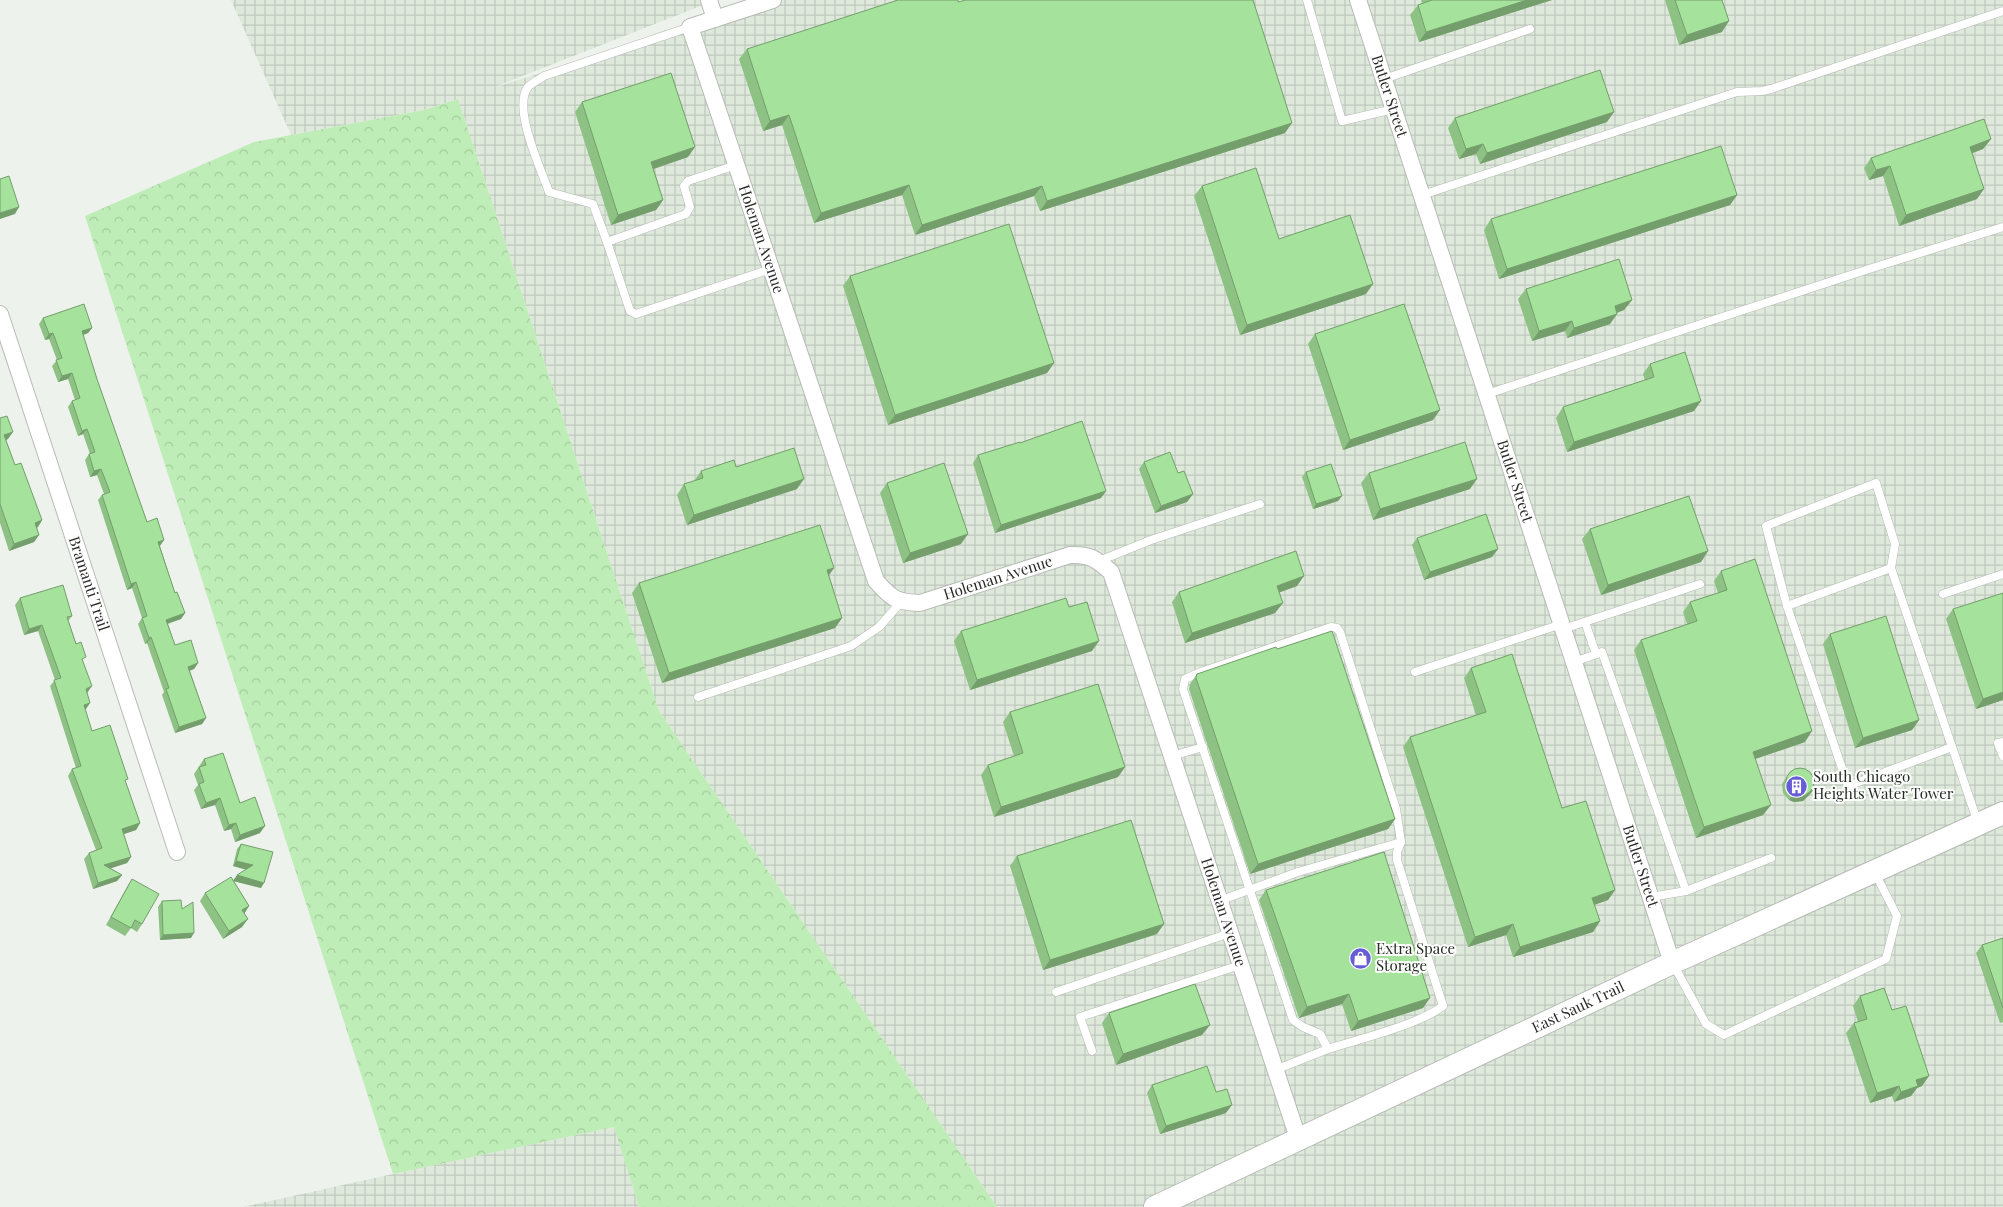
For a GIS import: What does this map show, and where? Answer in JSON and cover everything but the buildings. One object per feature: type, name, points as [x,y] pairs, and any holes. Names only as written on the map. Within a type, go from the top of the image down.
[{"type":"main road","name":"East Sauk Trail","points":[[1155,1207],[1672,962],[2003,814]]},
{"type":"street","points":[[709,0],[716,19]]},
{"type":"street","points":[[690,27],[774,0]]},
{"type":"street","name":"Butler Street","points":[[1358,0],[1672,962]]},
{"type":"street","name":"Holeman Avenue","points":[[690,27],[876,581],[886,593],[901,602],[920,603],[1070,555],[1085,554],[1099,561],[1111,572],[1298,1138]]},
{"type":"street","name":"Bramanti Trail","points":[[0,314],[177,852]]},
{"type":"lane","points":[[1307,0],[1342,121],[1394,109]]},
{"type":"lane","points":[[1422,195],[1737,92],[1772,89],[2003,11]]},
{"type":"lane","points":[[690,27],[544,76],[528,88],[522,103],[524,120],[549,192],[593,204],[630,311],[636,314],[771,268]]},
{"type":"lane","points":[[1384,79],[1530,28]]},
{"type":"lane","points":[[607,242],[686,214],[690,207],[684,186],[688,181],[736,165]]},
{"type":"lane","points":[[1487,394],[2003,227]]},
{"type":"lane","points":[[1952,747],[1848,786],[1787,606],[1766,526],[1876,483],[1895,544],[1891,568],[1952,747],[1978,825]]},
{"type":"lane","points":[[1099,561],[1151,540],[1260,504]]},
{"type":"lane","points":[[1787,606],[1891,568]]},
{"type":"lane","points":[[1943,594],[2003,574]]},
{"type":"lane","points":[[1415,672],[1562,626],[1585,622],[1700,584]]},
{"type":"lane","points":[[698,697],[851,646],[879,627],[901,602]]},
{"type":"lane","points":[[1585,622],[1596,654]]},
{"type":"lane","points":[[1275,1070],[1328,1049],[1433,1014],[1443,1006],[1397,860],[1397,852],[1402,842],[1396,809],[1340,632],[1337,628],[1331,627],[1224,663],[1186,679],[1183,689],[1293,1020],[1303,1027],[1320,1034],[1328,1049]]},
{"type":"lane","points":[[1574,662],[1602,652],[1686,891]]},
{"type":"lane","points":[[2003,742],[1998,744],[2003,756]]},
{"type":"lane","points":[[1172,756],[1203,747]]},
{"type":"lane","points":[[1219,901],[1250,888],[1402,842]]},
{"type":"lane","points":[[1651,897],[1686,891],[1771,858]]},
{"type":"lane","points":[[1672,962],[1706,1024],[1724,1035],[1886,959],[1897,916],[1874,872]]},
{"type":"lane","points":[[1056,992],[1230,933]]},
{"type":"lane","points":[[1092,1051],[1080,1017],[1240,965]]},
{"type":"shaded area","points":[[231,0],[716,0],[492,88],[623,48],[657,33],[758,0],[2003,0],[2003,1207],[997,1207],[659,711],[458,99],[424,110],[291,135]]},
{"type":"shaded area","points":[[614,1127],[639,1207],[243,1207],[393,1174]]},
{"type":"green space","points":[[458,99],[659,711],[997,1207],[639,1207],[614,1127],[393,1174],[85,216],[254,142],[424,110]]},
{"type":"place","name":"South Chicago Heights Water Tower","points":[[1797,786]]},
{"type":"place","name":"Extra Space Storage","points":[[1360,958]]}]
